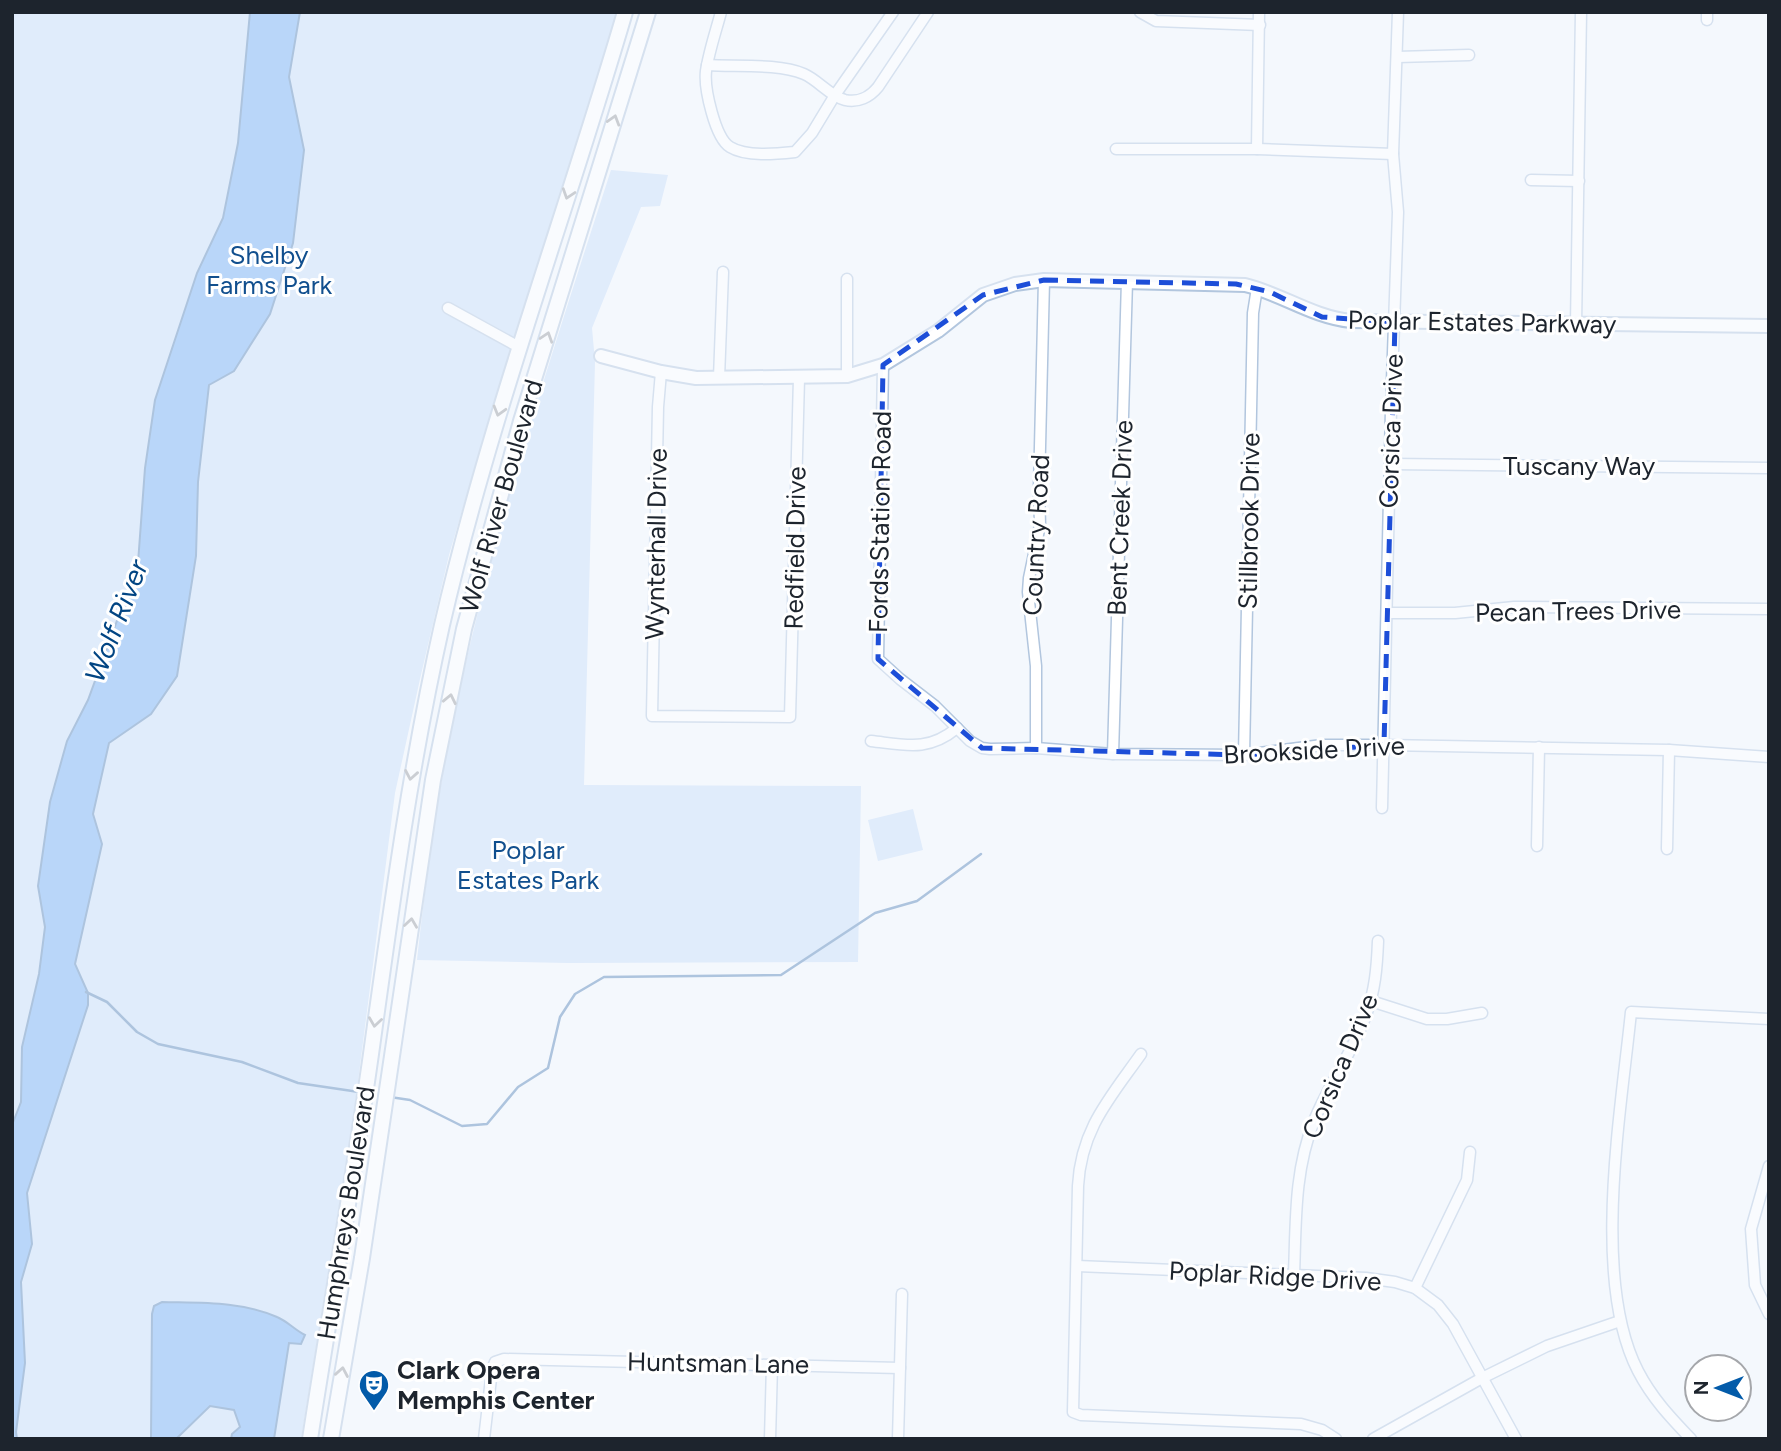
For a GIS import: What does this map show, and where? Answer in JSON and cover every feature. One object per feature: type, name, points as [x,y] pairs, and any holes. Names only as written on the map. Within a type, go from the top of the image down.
[{"type":"main road","name":"Wolf River Boulevard","points":[[380,987],[411,775],[442,623],[498,414],[625,12]]},
{"type":"main road","name":"Wolf River Boulevard","points":[[401,990],[433,780],[464,629],[525,408],[648,12]]},
{"type":"main road","name":"Humphreys Boulevard","points":[[310,1439],[380,987]]},
{"type":"main road","name":"Humphreys Boulevard","points":[[331,1439],[362,1258],[401,990]]},
{"type":"street","points":[[721,12],[707,65],[706,80],[715,122],[722,140],[730,147],[749,152],[795,152],[813,133],[835,95],[893,12]]},
{"type":"street","points":[[707,65],[792,71],[810,78],[844,100],[855,101],[873,93],[928,12]]},
{"type":"street","points":[[1140,12],[1156,21],[1260,25]]},
{"type":"street","points":[[1256,149],[1259,12]]},
{"type":"street","name":"Corsica Drive","points":[[1382,808],[1398,212],[1393,154],[1398,12]]},
{"type":"street","points":[[1576,325],[1581,12]]},
{"type":"street","points":[[1396,57],[1469,55]]},
{"type":"street","points":[[1116,149],[1256,149],[1393,154]]},
{"type":"street","points":[[1531,180],[1579,181]]},
{"type":"street","points":[[719,378],[723,272]]},
{"type":"street","points":[[847,278],[847,376]]},
{"type":"street","name":"Poplar Estates Parkway","points":[[601,356],[696,378],[847,376],[883,365],[938,331],[983,295],[1015,284],[1044,280],[1236,284],[1256,288],[1322,317],[1351,321],[1769,326]]},
{"type":"street","name":"Country Road","points":[[1036,748],[1036,666],[1028,592],[1040,525],[1044,280]]},
{"type":"street","name":"Bent Creek Drive","points":[[1113,754],[1127,281]]},
{"type":"street","name":"Stillbrook Drive","points":[[1244,755],[1256,288]]},
{"type":"street","points":[[448,308],[519,347]]},
{"type":"street","name":"Fords Station Road","points":[[883,365],[878,659],[957,728]]},
{"type":"street","name":"Wynterhall Drive","points":[[661,372],[652,716],[790,717]]},
{"type":"street","name":"Redfield Drive","points":[[790,717],[799,378]]},
{"type":"street","name":"Tuscany Way","points":[[1390,464],[1769,468]]},
{"type":"street","name":"Pecan Trees Drive","points":[[1387,613],[1455,613],[1538,607],[1769,609]]},
{"type":"street","points":[[871,741],[929,744],[942,740],[957,728]]},
{"type":"street","name":"Brookside Drive","points":[[957,728],[982,748],[1036,748],[1113,754],[1244,755],[1322,745],[1384,745],[1669,750],[1769,757]]},
{"type":"street","points":[[1537,846],[1539,747]]},
{"type":"street","points":[[1667,849],[1669,750]]},
{"type":"street","name":"Corsica Drive","points":[[1294,1275],[1297,1190],[1303,1155],[1314,1119],[1358,1033],[1371,1001],[1378,941]]},
{"type":"street","points":[[1371,1001],[1427,1019],[1447,1019],[1482,1013]]},
{"type":"street","points":[[1691,1439],[1657,1404],[1637,1369],[1620,1321],[1614,1257],[1614,1185],[1631,1012],[1769,1019]]},
{"type":"street","points":[[1142,1054],[1098,1113],[1083,1146],[1079,1173],[1073,1412],[1081,1415],[1301,1424],[1322,1430],[1336,1439]]},
{"type":"street","points":[[1415,1288],[1467,1180],[1470,1152]]},
{"type":"street","points":[[1769,1166],[1751,1229],[1755,1285],[1769,1314]]},
{"type":"street","name":"Poplar Ridge Drive","points":[[1077,1266],[1380,1279],[1415,1288],[1447,1314],[1516,1439]]},
{"type":"street","points":[[898,1439],[902,1294]]},
{"type":"street","points":[[1373,1439],[1482,1378],[1547,1346],[1620,1321]]},
{"type":"street","name":"Huntsman Lane","points":[[484,1439],[489,1381],[495,1362],[514,1358],[900,1368]]},
{"type":"street","points":[[770,1439],[772,1365]]},
{"type":"highlighted area","points":[[1044,280],[1236,284],[1270,292],[1322,317],[1395,322],[1384,745],[1244,755],[982,748],[878,659],[883,365],[983,295]]},
{"type":"green space","name":"Shelby Farms Park","points":[[12,12],[617,12],[480,450],[449,555],[420,679],[395,793],[353,1120],[301,1439],[12,1439]]},
{"type":"green space","name":"Poplar Estates Park","points":[[611,170],[668,175],[660,206],[641,207],[592,328],[595,362],[584,785],[861,786],[858,962],[568,963],[417,960],[438,802],[471,642],[536,405]]},
{"type":"green space","points":[[913,809],[923,850],[878,861],[868,820]]},
{"type":"water","points":[[250,12],[300,12],[289,77],[304,150],[293,243],[270,314],[234,371],[209,385],[198,482],[196,556],[177,676],[151,714],[109,743],[93,814],[102,844],[75,964],[88,993],[88,1005],[27,1193],[32,1244],[21,1282],[25,1363],[17,1439],[12,1439],[12,1125],[21,1102],[22,1047],[39,974],[45,927],[38,886],[50,802],[67,741],[88,700],[138,563],[145,468],[155,400],[197,273],[223,218],[238,143]]},
{"type":"water","points":[[162,1302],[249,1308],[281,1319],[305,1335],[301,1344],[289,1343],[274,1439],[231,1439],[232,1434],[240,1427],[234,1410],[210,1406],[176,1439],[151,1439],[152,1314],[154,1306]]},
{"type":"waterway","points":[[390,1097],[410,1100],[462,1126],[487,1124],[518,1087],[548,1068],[560,1017],[575,994],[604,977],[781,975],[875,913],[917,901],[981,854]]},
{"type":"waterway","points":[[86,992],[107,1002],[137,1032],[158,1044],[242,1062],[298,1083],[359,1092]]},
{"type":"place","name":"Clark Opera Memphis Center","points":[[374,1412]]},
{"type":"water label","name":"Wolf River","points":[[116,621]]}]
